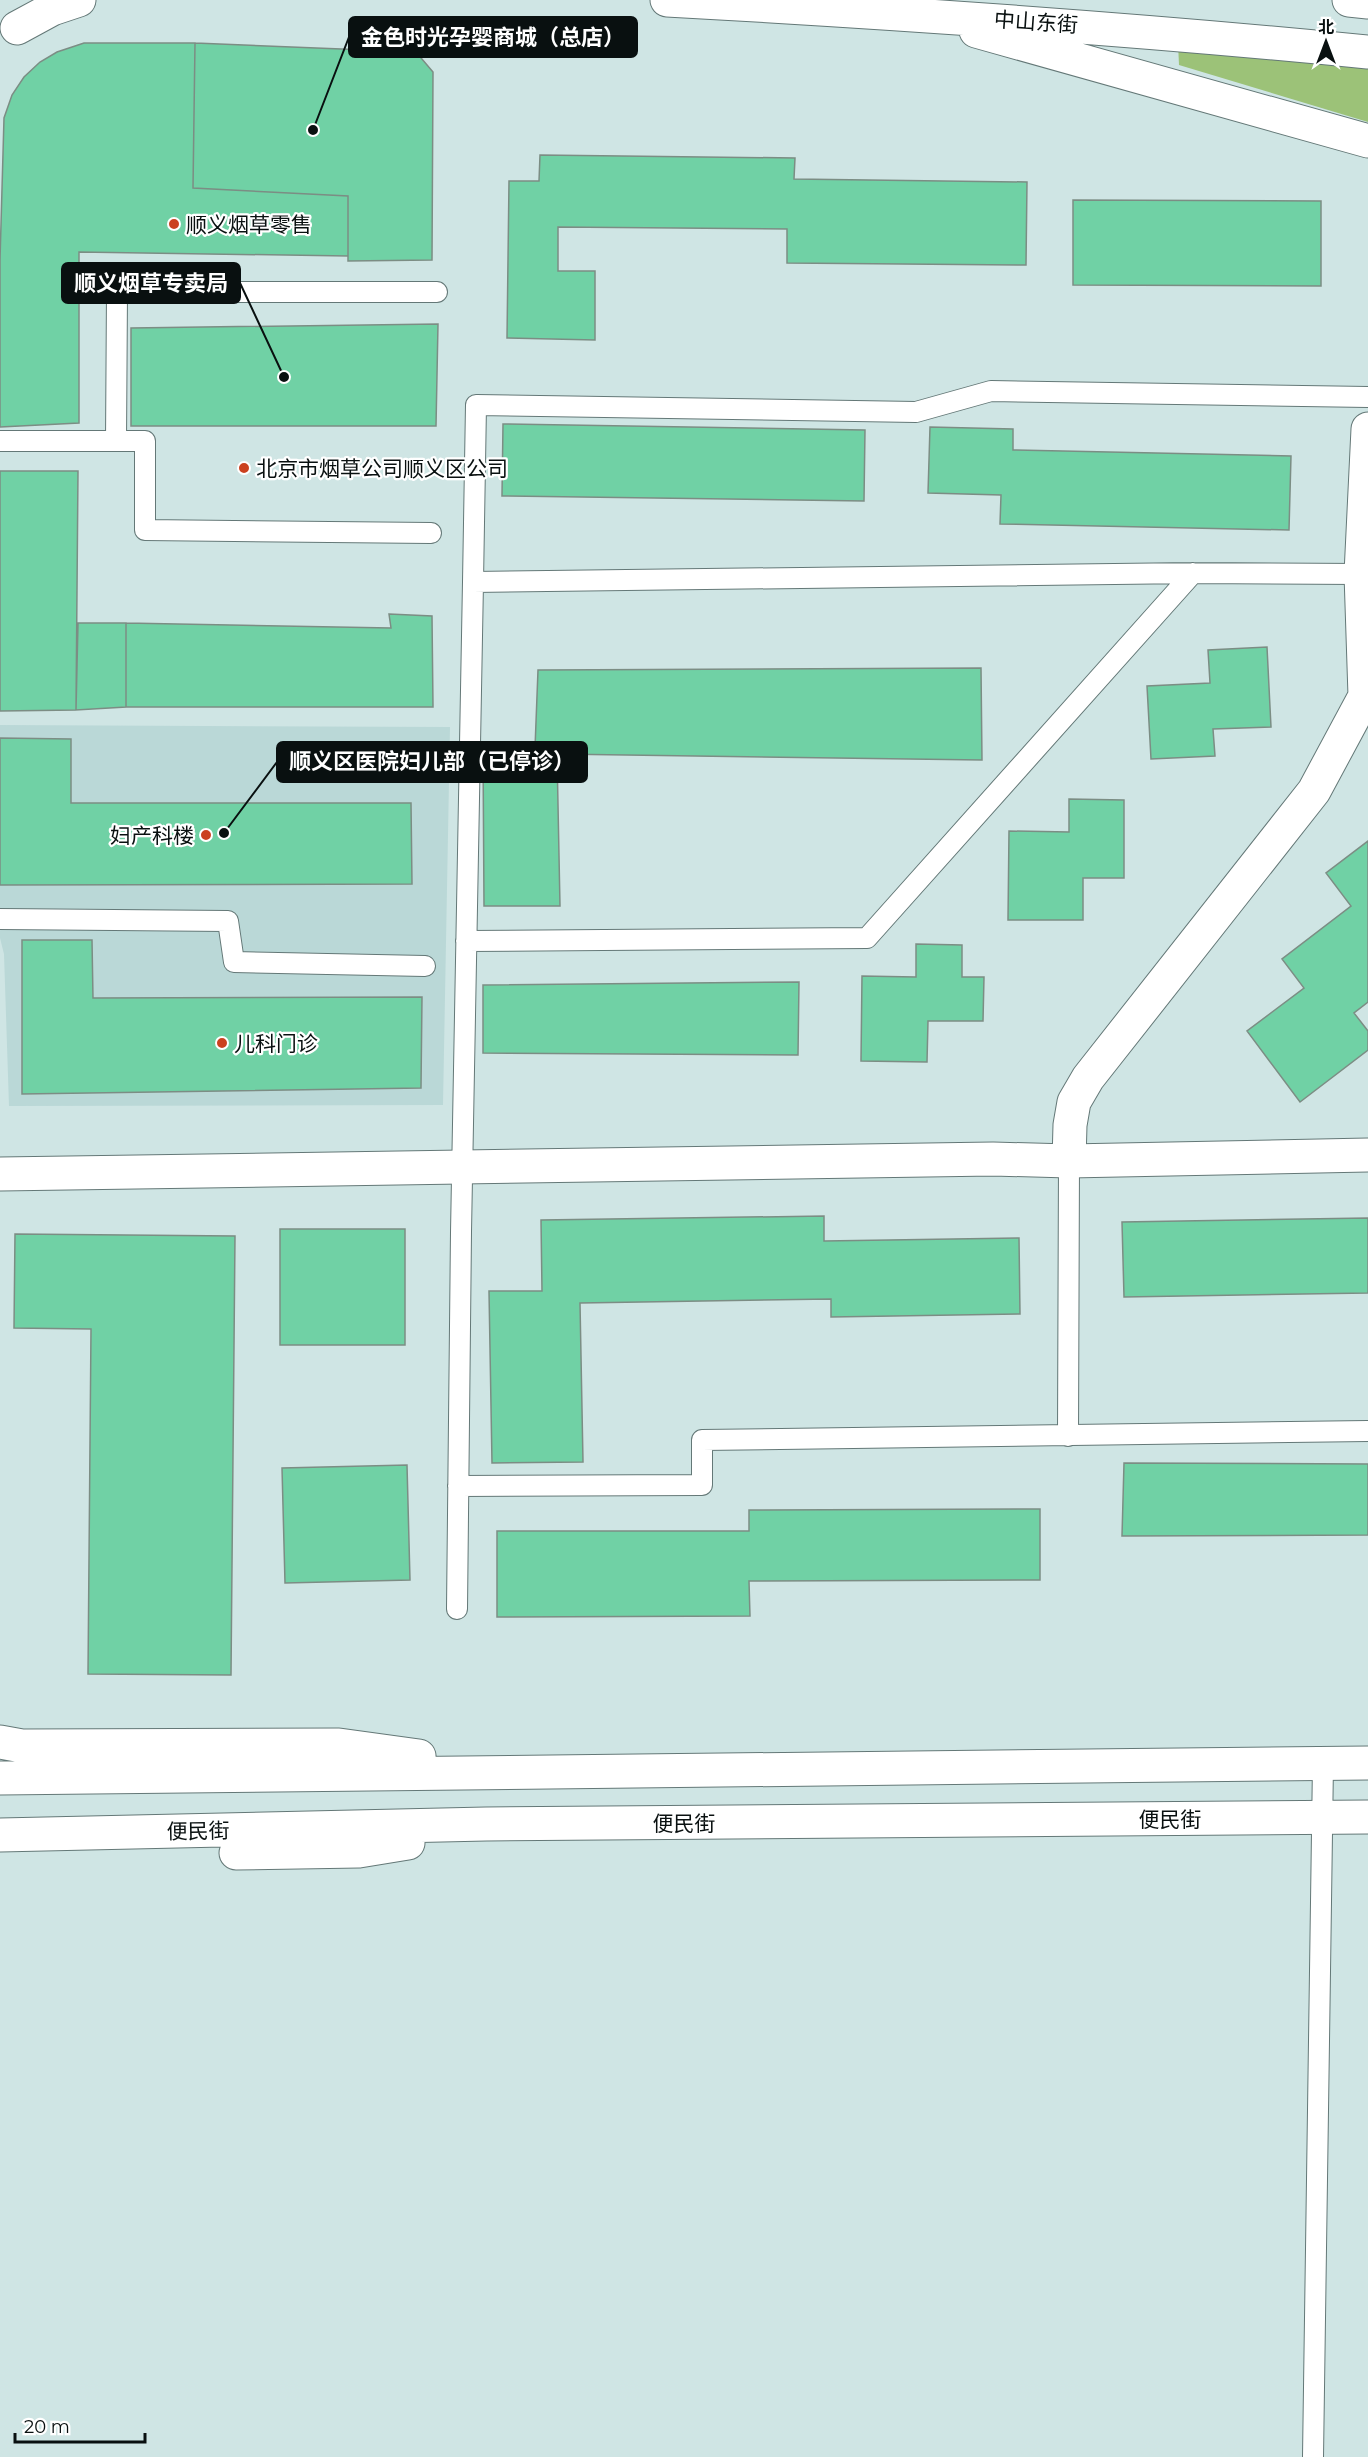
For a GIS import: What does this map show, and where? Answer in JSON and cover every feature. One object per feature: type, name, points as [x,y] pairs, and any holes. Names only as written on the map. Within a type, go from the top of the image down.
[{"type":"street","points":[[8,36],[35,0]]},
{"type":"street","points":[[8,36],[52,9],[79,0]]},
{"type":"street","name":"中山东街","points":[[667,0],[923,14],[1149,30],[1368,52]]},
{"type":"street","points":[[1349,0],[1368,2]]},
{"type":"street","points":[[923,14],[1012,42],[1368,141]]},
{"type":"street","points":[[1069,1161],[1070,1125],[1074,1102],[1088,1078],[1314,791],[1366,696],[1361,574],[1367,501],[1368,429]]},
{"type":"street","points":[[0,1174],[993,1159],[1069,1161],[1368,1155]]},
{"type":"street","points":[[0,1742],[22,1746],[339,1745],[518,1771]]},
{"type":"street","points":[[0,1778],[1368,1763]]},
{"type":"street","name":"便民街","points":[[0,1836],[486,1824],[1368,1817]]},
{"type":"street","points":[[0,1858],[359,1851],[396,1845],[486,1824]]},
{"type":"lane","points":[[116,441],[117,292],[437,292]]},
{"type":"lane","points":[[457,1609],[462,1167],[476,405],[916,412],[991,391],[1368,397]]},
{"type":"lane","points":[[0,441],[145,441],[145,530],[431,533]]},
{"type":"lane","points":[[473,582],[1193,573],[1361,574]]},
{"type":"lane","points":[[466,941],[867,938],[1193,573]]},
{"type":"lane","points":[[0,919],[228,921],[234,962],[424,966]]},
{"type":"lane","points":[[1068,1436],[1069,1161]]},
{"type":"lane","points":[[458,1486],[702,1485],[702,1440],[1368,1431]]},
{"type":"lane","points":[[1313,2457],[1323,1763]]},
{"type":"shaded area","points":[[0,725],[450,727],[443,1105],[9,1106],[4,954],[0,938]]},
{"type":"green space","points":[[1178,43],[1368,64],[1368,122],[1179,65]]},
{"type":"building","name":"顺义烟草零售","points":[[84,43],[195,43],[193,188],[348,196],[348,256],[79,252],[79,423],[0,427],[0,260],[4,118],[12,95],[24,77],[40,62],[57,52]]},
{"type":"building","points":[[195,43],[416,52],[433,72],[432,260],[348,261],[348,196],[193,188]]},
{"type":"building","points":[[540,155],[795,158],[794,179],[1027,182],[1026,265],[787,263],[787,229],[558,227],[558,271],[595,271],[595,340],[507,338],[509,181],[539,181]]},
{"type":"building","points":[[1073,200],[1321,201],[1321,286],[1073,285]]},
{"type":"building","points":[[438,324],[436,426],[131,426],[131,328]]},
{"type":"building","points":[[503,424],[865,430],[864,501],[502,496]]},
{"type":"building","points":[[930,427],[1013,429],[1013,450],[1291,456],[1289,530],[1000,524],[1001,495],[928,493]]},
{"type":"building","points":[[0,471],[78,471],[76,710],[0,711]]},
{"type":"building","points":[[389,614],[432,616],[433,707],[126,707],[126,623],[391,628]]},
{"type":"building","points":[[78,623],[126,623],[126,707],[76,710]]},
{"type":"building","points":[[1267,647],[1271,727],[1213,729],[1215,756],[1151,759],[1147,686],[1210,683],[1208,650]]},
{"type":"building","points":[[981,668],[982,760],[557,754],[560,906],[484,906],[483,750],[535,748],[538,670]]},
{"type":"building","name":"妇产科楼","points":[[0,738],[71,739],[71,803],[411,803],[412,884],[0,885]]},
{"type":"building","points":[[1069,799],[1124,800],[1124,878],[1083,878],[1083,920],[1008,920],[1009,831],[1069,832]]},
{"type":"building","points":[[1368,841],[1368,1002],[1354,1013],[1368,1031],[1368,1050],[1300,1102],[1247,1031],[1304,988],[1282,959],[1351,906],[1326,873]]},
{"type":"building","name":"儿科门诊","points":[[22,940],[92,940],[93,998],[422,997],[421,1088],[22,1094]]},
{"type":"building","points":[[916,944],[962,945],[962,977],[984,977],[983,1021],[928,1021],[927,1062],[861,1061],[862,976],[916,977]]},
{"type":"building","points":[[799,982],[798,1055],[483,1053],[483,985]]},
{"type":"building","points":[[824,1216],[824,1241],[1019,1238],[1020,1314],[831,1317],[831,1299],[580,1303],[583,1462],[492,1463],[489,1291],[542,1291],[541,1220]]},
{"type":"building","points":[[1368,1218],[1368,1293],[1124,1297],[1122,1222]]},
{"type":"building","points":[[280,1229],[405,1229],[405,1345],[280,1345]]},
{"type":"building","points":[[15,1234],[235,1236],[231,1675],[88,1674],[91,1329],[14,1328]]},
{"type":"building","points":[[1124,1463],[1368,1464],[1368,1535],[1122,1536]]},
{"type":"building","points":[[407,1465],[410,1580],[285,1583],[282,1468]]},
{"type":"building","points":[[1040,1509],[1040,1580],[749,1581],[750,1616],[497,1617],[497,1531],[749,1531],[749,1510]]},
{"type":"place","name":"金色时光孕婴商城（总店）","points":[[313,130]]},
{"type":"place","name":"顺义烟草零售","points":[[174,224]]},
{"type":"place","name":"顺义烟草专卖局","points":[[284,377]]},
{"type":"place","name":"北京市烟草公司顺义区公司","points":[[244,468]]},
{"type":"place","name":"顺义区医院妇儿部（已停诊）","points":[[224,833]]},
{"type":"place","name":"妇产科楼","points":[[206,835]]},
{"type":"place","name":"儿科门诊","points":[[222,1043]]}]
